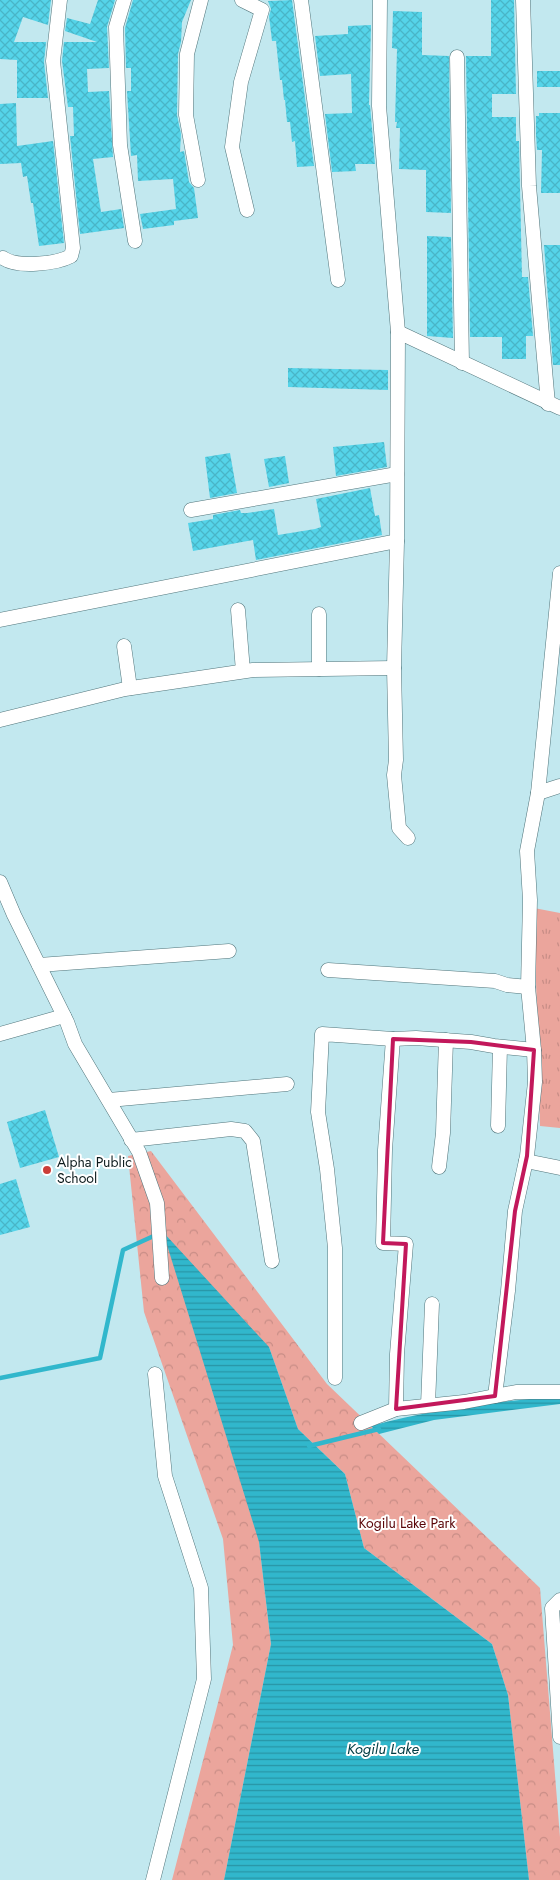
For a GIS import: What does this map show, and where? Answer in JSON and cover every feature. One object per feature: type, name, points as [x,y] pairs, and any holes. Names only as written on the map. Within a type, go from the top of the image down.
[{"type":"street","points":[[1,255],[9,262],[18,264],[62,261],[71,256],[73,248],[53,61],[57,10],[60,0]]},
{"type":"street","points":[[124,0],[116,28],[120,145],[135,241]]},
{"type":"street","points":[[198,180],[186,115],[187,54],[201,0]]},
{"type":"street","points":[[242,0],[262,10],[241,82],[232,147],[246,210]]},
{"type":"street","points":[[301,0],[338,280]]},
{"type":"street","points":[[380,0],[379,106],[398,332],[394,668],[396,760],[394,775],[399,828],[408,838]]},
{"type":"street","points":[[523,0],[529,186],[554,406]]},
{"type":"street","points":[[457,57],[462,363]]},
{"type":"street","points":[[398,332],[554,406]]},
{"type":"street","points":[[191,510],[397,474]]},
{"type":"street","points":[[0,620],[396,541]]},
{"type":"street","points":[[495,1396],[508,1291],[515,1211],[526,1161],[535,1082],[528,987],[530,900],[527,851],[538,793],[560,573]]},
{"type":"street","points":[[238,610],[243,671]]},
{"type":"street","points":[[319,614],[320,669]]},
{"type":"street","points":[[124,646],[130,688]]},
{"type":"street","points":[[0,720],[130,688],[243,671],[394,668]]},
{"type":"street","points":[[538,793],[560,786]]},
{"type":"street","points":[[0,882],[3,899],[39,965],[64,1016],[75,1044],[138,1152],[157,1203],[162,1278]]},
{"type":"street","points":[[39,965],[230,951]]},
{"type":"street","points":[[328,970],[495,981],[508,985],[528,987]]},
{"type":"street","points":[[0,1034],[64,1016]]},
{"type":"street","points":[[335,1378],[335,1248],[327,1169],[318,1112],[322,1034],[393,1039],[446,1040],[534,1050]]},
{"type":"street","points":[[393,1039],[385,1150],[383,1243],[406,1244],[397,1354],[396,1409]]},
{"type":"street","points":[[439,1167],[443,1133],[446,1040]]},
{"type":"street","points":[[498,1126],[500,1047]]},
{"type":"street","points":[[109,1100],[288,1084]]},
{"type":"street","points":[[132,1140],[231,1129],[244,1131],[253,1141],[272,1261]]},
{"type":"street","points":[[526,1161],[560,1168]]},
{"type":"street","points":[[428,1405],[432,1304]]},
{"type":"street","points":[[153,1880],[204,1679],[201,1588],[165,1476],[155,1374]]},
{"type":"street","points":[[361,1422],[396,1409],[464,1402],[516,1392],[560,1392]]},
{"type":"street","points":[[560,1600],[552,1608],[560,1736]]},
{"type":"highlighted area","points":[[393,1039],[471,1042],[534,1050],[527,1156],[515,1211],[495,1396],[396,1409],[406,1244],[383,1243]]},
{"type":"green space","points":[[534,908],[560,913],[560,1128],[540,1126]]},
{"type":"green space","name":"Kogilu Lake Park","points":[[151,1151],[327,1384],[540,1588],[560,1837],[560,1880],[529,1880],[508,1695],[492,1644],[364,1548],[345,1474],[298,1429],[269,1347],[259,1542],[271,1644],[224,1880],[172,1880],[233,1645],[223,1539],[144,1312],[128,1156]]},
{"type":"water","name":"Kogilu Lake","points":[[163,1232],[269,1347],[298,1429],[345,1474],[364,1548],[492,1644],[508,1695],[529,1880],[224,1880],[271,1644],[259,1542]]},
{"type":"water","points":[[560,1396],[560,1404],[434,1420],[379,1434],[371,1426],[441,1411]]},
{"type":"building","points":[[0,0],[51,0],[48,25],[23,17],[14,42],[46,42],[44,62],[48,98],[17,98],[17,60],[0,59]]},
{"type":"building","points":[[98,0],[115,0],[107,27],[109,68],[87,69],[88,92],[109,91],[113,157],[93,159],[101,212],[121,209],[124,228],[80,234],[70,136],[74,136],[73,107],[68,107],[62,61],[64,42],[97,42],[65,31],[67,18],[90,24]]},
{"type":"building","points":[[133,0],[191,0],[182,22],[178,54],[177,115],[181,134],[180,152],[184,151],[189,182],[194,188],[198,218],[174,221],[174,225],[143,229],[140,214],[176,209],[173,179],[138,181],[137,155],[131,156],[127,91],[131,91],[131,68],[126,68],[125,28]]},
{"type":"building","points":[[292,0],[314,166],[297,167],[295,141],[292,142],[290,122],[287,122],[282,80],[280,80],[276,41],[272,41],[269,16],[271,9],[268,1]]},
{"type":"building","points":[[491,0],[514,0],[516,94],[492,94],[492,117],[516,117],[516,141],[519,141],[522,277],[528,277],[533,336],[526,336],[526,359],[502,359],[502,337],[470,337],[466,56],[491,56]]},
{"type":"building","points":[[393,11],[422,12],[422,55],[449,56],[451,213],[426,212],[426,170],[399,169],[400,128],[396,128],[397,122],[395,122],[397,49],[392,48]]},
{"type":"building","points":[[371,25],[369,105],[375,164],[355,164],[356,171],[332,172],[325,114],[352,113],[351,74],[320,76],[315,36],[348,34],[348,26]]},
{"type":"building","points":[[537,71],[560,71],[560,87],[537,87]]},
{"type":"building","points":[[16,103],[17,146],[53,141],[64,243],[39,246],[33,203],[31,203],[27,176],[23,177],[21,163],[0,164],[0,104]]},
{"type":"building","points":[[539,113],[560,113],[560,193],[541,193],[542,150],[537,150],[536,135],[536,116],[539,116]]},
{"type":"building","points":[[427,236],[451,237],[453,338],[427,336]]},
{"type":"building","points":[[544,245],[560,245],[560,365],[553,365]]},
{"type":"building","points":[[288,368],[388,370],[388,390],[288,387]]},
{"type":"building","points":[[384,442],[387,467],[336,476],[333,447]]},
{"type":"building","points":[[230,453],[237,493],[210,498],[205,457]]},
{"type":"building","points":[[285,456],[289,483],[269,487],[264,459]]},
{"type":"building","points":[[370,488],[375,516],[379,515],[382,535],[256,560],[253,540],[193,551],[188,523],[213,519],[213,515],[240,510],[241,513],[247,513],[274,509],[278,535],[315,529],[321,527],[316,499]]},
{"type":"building","points":[[45,1110],[59,1157],[20,1168],[7,1122]]},
{"type":"building","points":[[16,1179],[30,1227],[0,1235],[0,1184]]},
{"type":"waterway","points":[[0,1378],[100,1358],[123,1250],[158,1234]]},
{"type":"waterway","points":[[309,1446],[379,1429]]},
{"type":"place","name":"Alpha Public School","points":[[47,1170]]}]
